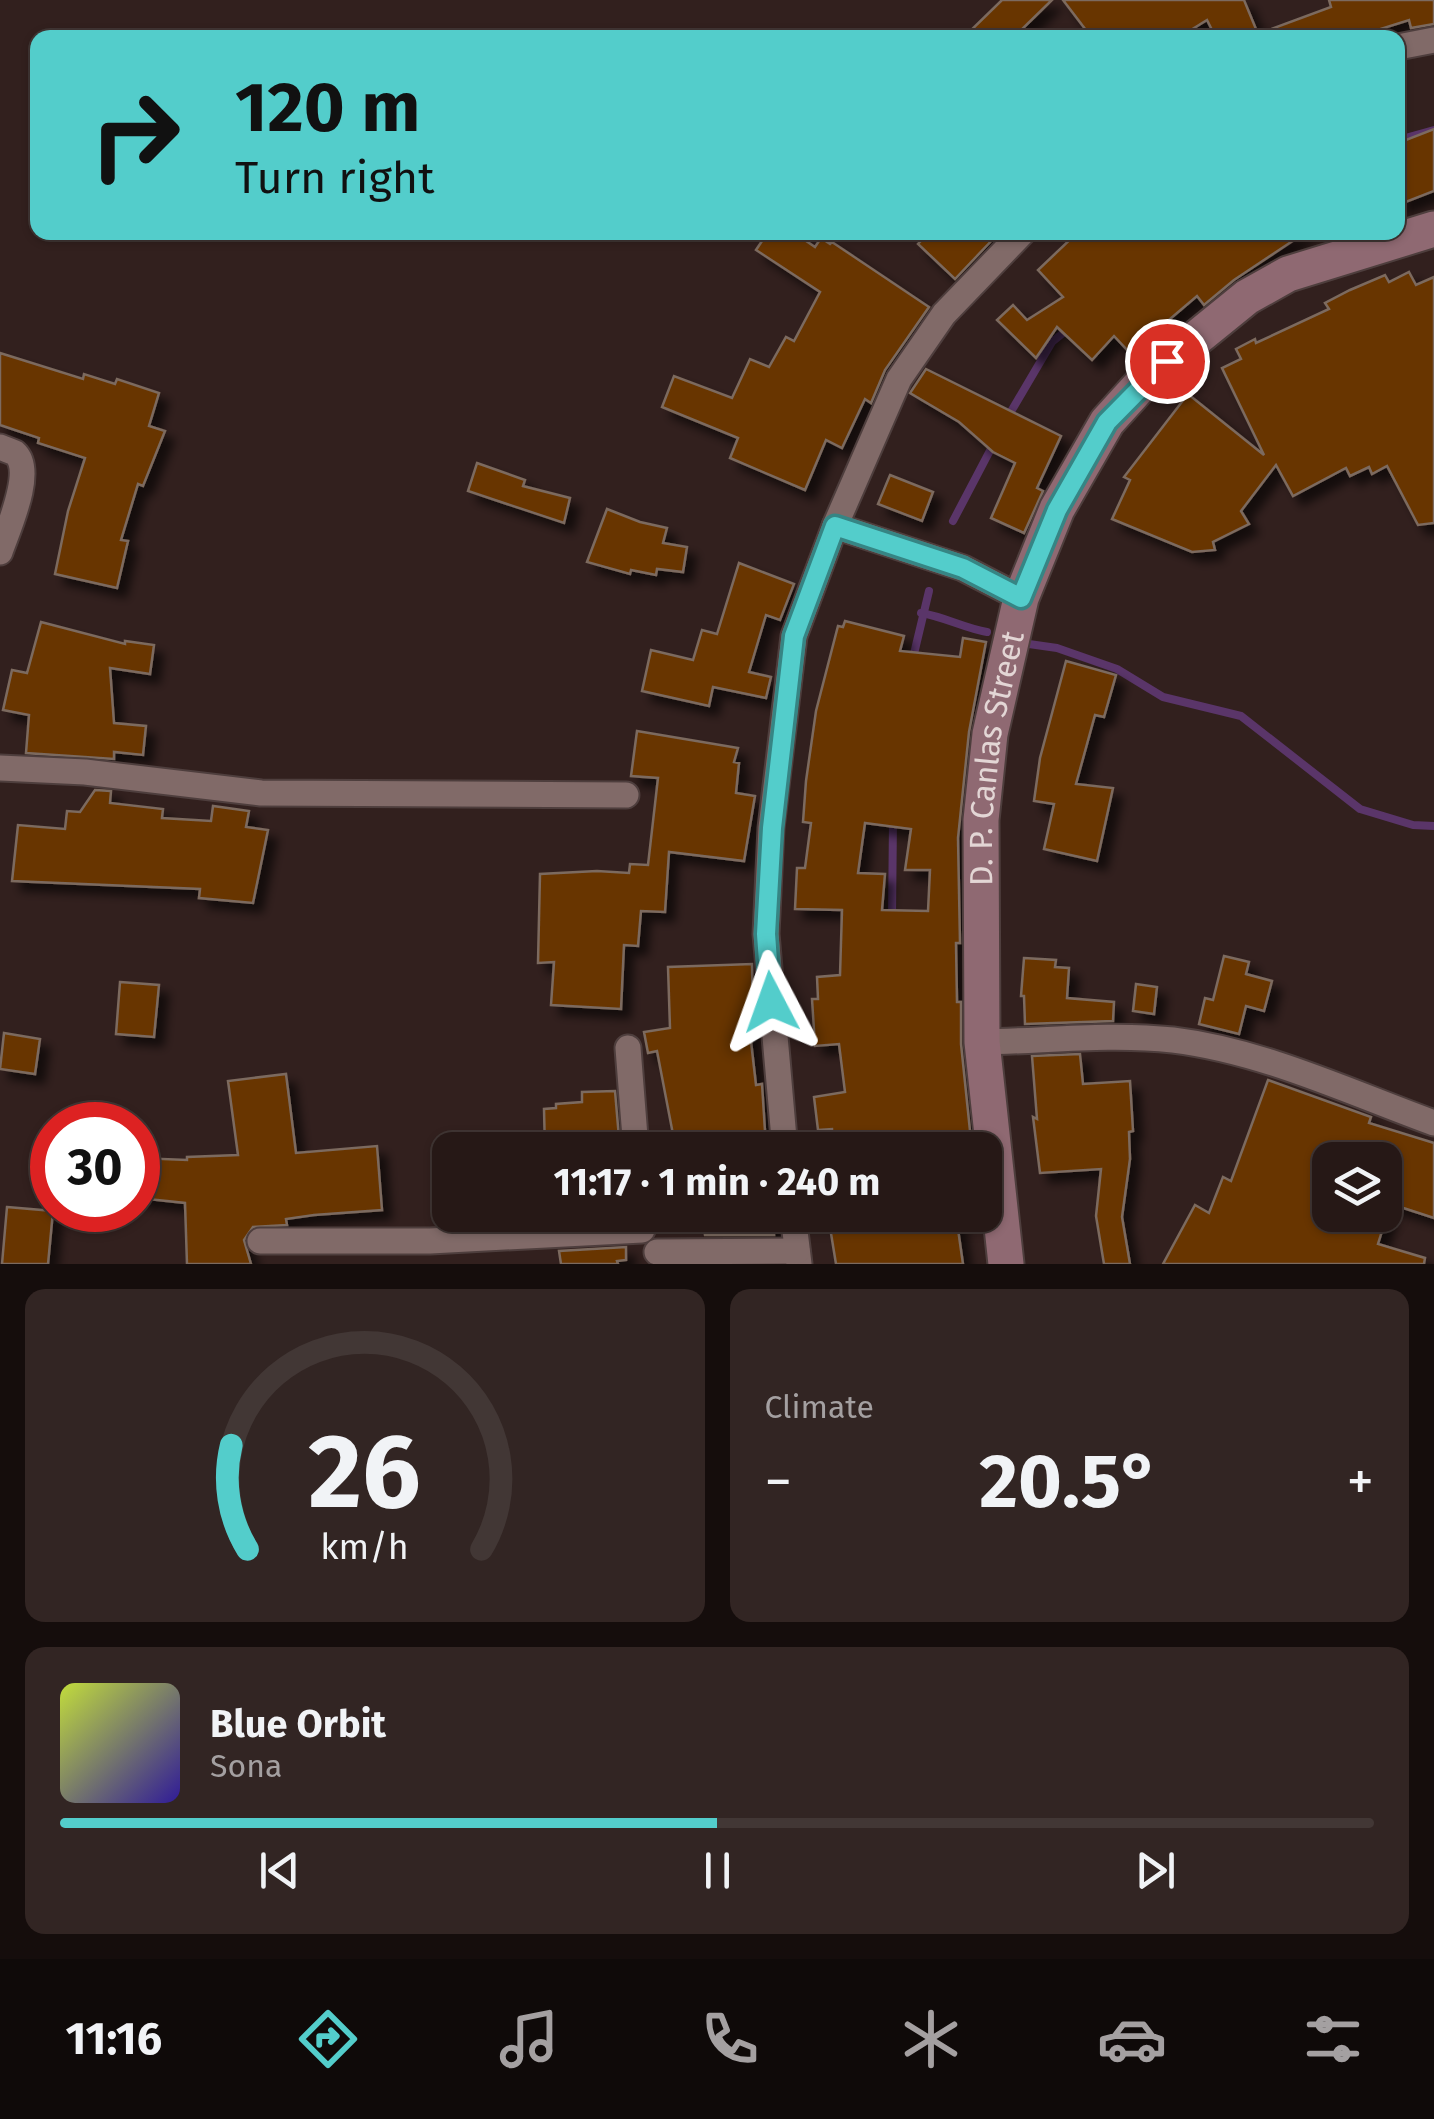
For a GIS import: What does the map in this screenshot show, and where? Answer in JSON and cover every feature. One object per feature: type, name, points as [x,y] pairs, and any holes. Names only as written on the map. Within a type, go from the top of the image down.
[{"type":"main road","name":"D. P. Canlas Street","points":[[1405,238],[1434,229]]},
{"type":"main road","name":"D. P. Canlas Street","points":[[1006,1264],[982,1042],[983,803],[990,734],[1021,598],[1065,495],[1107,422],[1146,380],[1247,297],[1288,274],[1398,240]]},
{"type":"street","points":[[1405,46],[1434,40]]},
{"type":"street","points":[[783,1132],[766,934],[772,828],[794,636],[835,526],[899,379],[944,314],[1015,240]]},
{"type":"street","points":[[0,447],[15,454],[22,464],[23,480],[0,552]]},
{"type":"street","points":[[835,526],[963,568],[1021,598]]},
{"type":"street","points":[[0,768],[85,772],[261,794],[626,795]]},
{"type":"street","points":[[982,1042],[1134,1038],[1200,1045],[1240,1053],[1434,1123]]},
{"type":"street","points":[[628,1048],[635,1132]]},
{"type":"street","points":[[260,1241],[430,1241],[530,1232]]},
{"type":"street","points":[[646,1232],[657,1258],[798,1258],[795,1232]]},
{"type":"building","points":[[1002,0],[1052,0],[1021,30],[971,30]]},
{"type":"building","points":[[1063,0],[1244,0],[1256,30],[1212,30],[1207,20],[1191,30],[1086,30]]},
{"type":"building","points":[[1329,0],[1434,0],[1434,24],[1411,28],[1409,20],[1377,30],[1269,30],[1331,7]]},
{"type":"building","points":[[1434,129],[1434,191],[1405,202],[1405,140]]},
{"type":"building","points":[[763,240],[805,240],[815,247],[820,240],[832,242],[929,307],[885,370],[871,403],[865,399],[842,448],[826,440],[805,490],[730,458],[738,438],[662,407],[674,376],[732,398],[750,359],[769,367],[786,337],[794,341],[820,292],[756,250]]},
{"type":"building","points":[[922,240],[992,240],[955,279],[918,244]]},
{"type":"building","points":[[1070,240],[1294,240],[1204,305],[1197,296],[1130,353],[1114,336],[1092,360],[1057,327],[1036,358],[997,320],[1013,305],[1027,320],[1063,297],[1038,270]]},
{"type":"building","points":[[1409,272],[1416,285],[1434,277],[1434,523],[1418,525],[1387,466],[1372,474],[1369,467],[1350,476],[1346,468],[1293,496],[1276,465],[1241,511],[1249,524],[1213,542],[1215,550],[1192,552],[1112,519],[1130,480],[1124,477],[1188,394],[1264,455],[1222,368],[1241,359],[1236,349],[1329,309],[1325,303],[1350,290],[1385,275],[1389,282]]},
{"type":"building","points":[[0,353],[83,379],[84,374],[115,384],[117,379],[159,393],[149,426],[165,431],[143,486],[138,484],[121,540],[128,541],[117,588],[55,574],[68,511],[85,458],[38,443],[39,438],[0,425]]},
{"type":"building","points":[[926,369],[1061,436],[1037,488],[1043,491],[1024,533],[991,518],[1015,463],[993,452],[959,422],[910,393]]},
{"type":"building","points":[[477,463],[525,480],[523,486],[570,498],[564,523],[468,491]]},
{"type":"building","points":[[890,475],[933,492],[922,521],[878,504]]},
{"type":"building","points":[[607,509],[667,528],[663,543],[687,547],[683,572],[657,569],[656,575],[631,570],[630,574],[587,562]]},
{"type":"building","points":[[739,563],[794,584],[780,620],[766,615],[749,672],[771,677],[766,698],[713,687],[709,706],[642,691],[651,650],[693,660],[702,630],[717,634]]},
{"type":"building","points":[[845,621],[904,636],[900,651],[960,657],[963,638],[986,642],[969,732],[958,838],[957,1002],[961,1002],[970,1132],[818,1130],[814,1097],[845,1092],[839,1044],[815,1046],[812,999],[818,999],[817,977],[840,975],[842,910],[795,909],[797,868],[805,868],[811,823],[803,822],[816,711],[838,626],[843,627]],"holes":[[[865,823],[911,829],[905,870],[930,870],[928,911],[882,910],[885,874],[858,873]]]},
{"type":"building","points":[[41,622],[125,644],[154,645],[150,674],[110,668],[114,723],[146,726],[143,755],[114,752],[114,759],[26,753],[29,715],[3,710],[12,670],[27,673]]},
{"type":"building","points":[[1066,661],[1116,675],[1104,717],[1095,715],[1076,784],[1113,788],[1097,861],[1044,849],[1054,804],[1034,801],[1040,758]]},
{"type":"building","points":[[637,731],[738,748],[734,762],[739,763],[736,793],[755,796],[744,861],[669,852],[665,912],[641,911],[638,946],[624,945],[621,1009],[551,1005],[554,962],[538,963],[540,874],[629,873],[630,864],[648,865],[658,778],[631,776]]},
{"type":"building","points":[[95,790],[111,791],[110,803],[163,809],[162,818],[211,821],[213,806],[249,811],[246,827],[268,830],[253,903],[199,898],[200,889],[12,881],[18,825],[65,829],[67,811],[80,812]]},
{"type":"building","points":[[1224,956],[1249,962],[1246,974],[1272,981],[1264,1011],[1246,1006],[1239,1034],[1199,1024],[1205,998],[1213,1000]]},
{"type":"building","points":[[1024,958],[1056,960],[1055,967],[1069,968],[1067,998],[1114,1002],[1113,1021],[1025,1024],[1021,996]]},
{"type":"building","points":[[752,964],[753,1024],[749,1024],[756,1085],[762,1084],[765,1132],[673,1132],[657,1051],[648,1053],[644,1032],[670,1028],[668,967]]},
{"type":"building","points":[[120,982],[159,985],[154,1037],[116,1034]]},
{"type":"building","points":[[1136,984],[1157,987],[1154,1014],[1133,1011]]},
{"type":"building","points":[[4,1033],[40,1039],[35,1074],[0,1069]]},
{"type":"building","points":[[1080,1054],[1083,1084],[1130,1081],[1133,1131],[1129,1132],[1130,1159],[1122,1217],[1130,1264],[1104,1264],[1096,1216],[1101,1169],[1040,1173],[1033,1117],[1037,1119],[1032,1056]]},
{"type":"building","points":[[286,1074],[296,1153],[377,1146],[382,1210],[314,1215],[286,1219],[287,1225],[253,1227],[244,1240],[251,1264],[187,1264],[185,1203],[160,1200],[160,1159],[238,1155],[228,1081]]},
{"type":"building","points":[[1268,1080],[1371,1117],[1369,1123],[1434,1143],[1434,1218],[1402,1208],[1402,1142],[1312,1142],[1312,1232],[1382,1232],[1378,1244],[1425,1258],[1424,1264],[1163,1264],[1195,1205],[1209,1213],[1223,1177],[1231,1181]]},
{"type":"building","points":[[615,1091],[618,1132],[545,1132],[544,1109],[582,1102],[582,1092]]},
{"type":"building","points":[[7,1207],[30,1209],[30,1232],[51,1232],[48,1264],[2,1264]]},
{"type":"building","points":[[705,1232],[774,1235],[705,1235]]},
{"type":"building","points":[[831,1232],[958,1232],[963,1264],[836,1264]]},
{"type":"building","points":[[626,1247],[626,1260],[617,1261],[618,1264],[561,1264],[559,1251]]},
{"type":"waterway","points":[[1405,138],[1434,130]]},
{"type":"waterway","points":[[1006,420],[1052,342],[1068,329]]},
{"type":"waterway","points":[[953,521],[995,441]]},
{"type":"waterway","points":[[912,662],[929,591]]},
{"type":"waterway","points":[[921,613],[987,632]]},
{"type":"waterway","points":[[1029,644],[1057,648],[1117,669],[1163,697],[1241,716],[1360,809],[1413,825],[1434,826]]},
{"type":"waterway","points":[[892,916],[893,820]]},
{"type":"route","points":[[771,1002],[766,934],[772,828],[794,636],[835,526],[963,568],[1021,598],[1057,510],[1107,422],[1167,361]]}]
